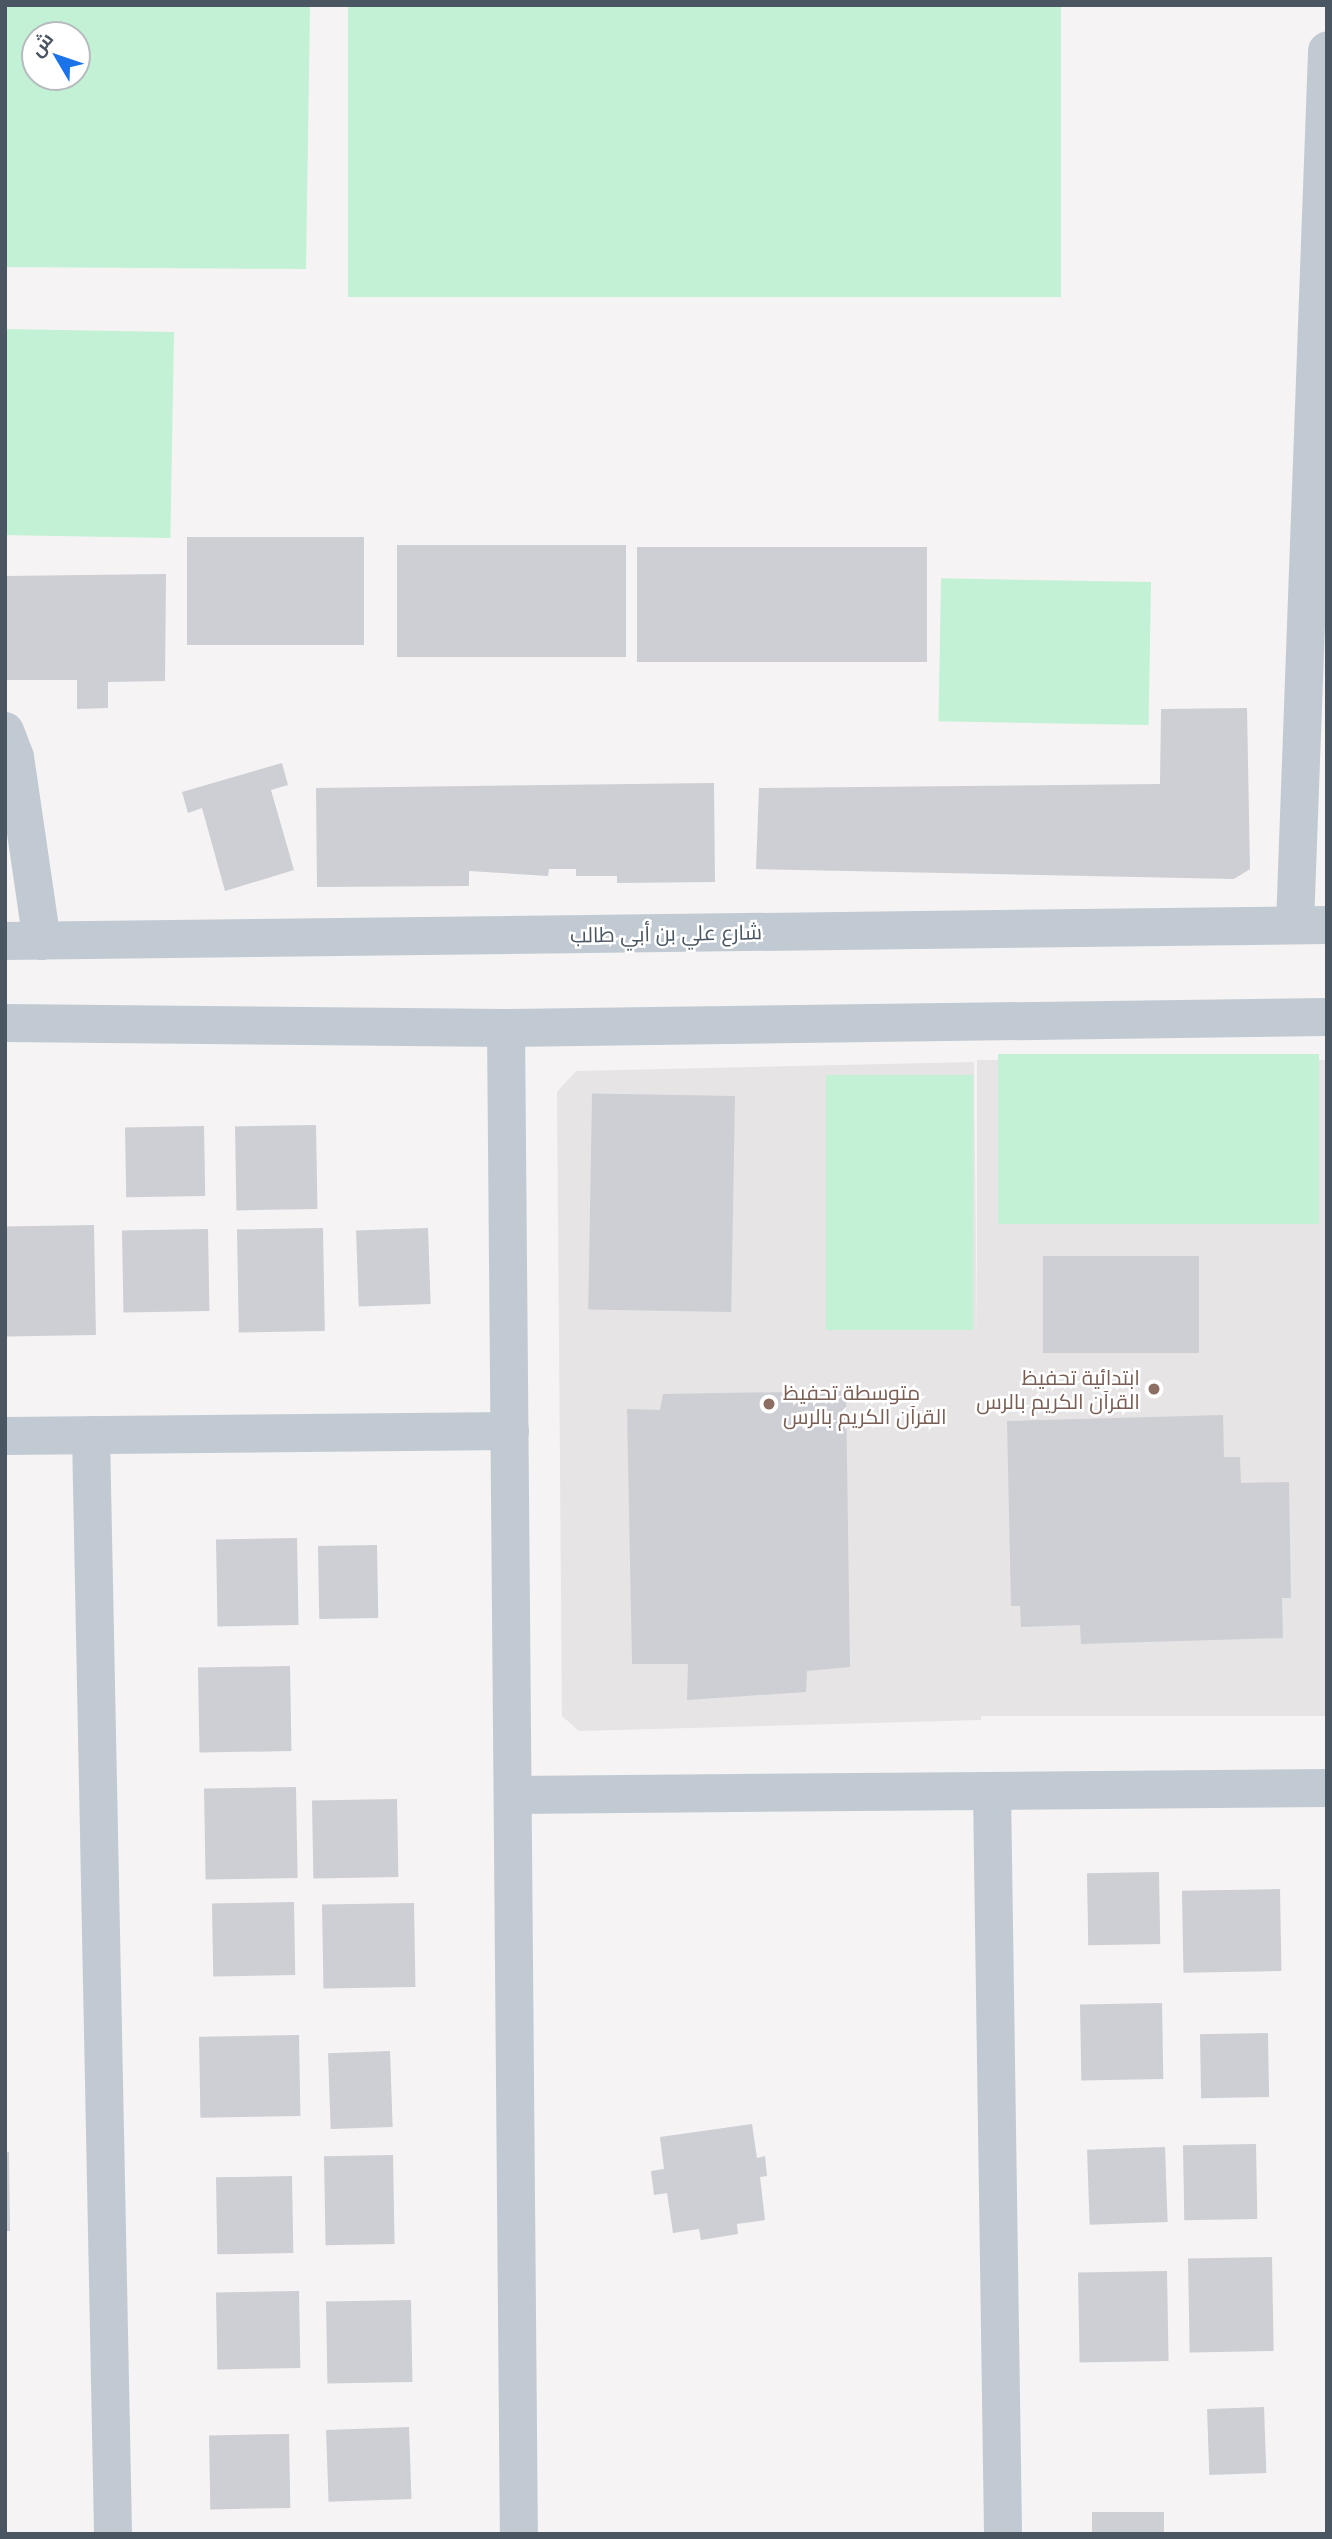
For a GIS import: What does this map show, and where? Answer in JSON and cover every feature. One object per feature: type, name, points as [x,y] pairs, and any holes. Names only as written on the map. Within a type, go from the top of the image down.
[{"type":"street","points":[[1311,925],[1327,51]]},
{"type":"street","points":[[5,731],[15,757],[24,941]]},
{"type":"street","name":"شارع علي بن أبي طالب","points":[[24,941],[1311,925]]},
{"type":"street","points":[[5,1023],[506,1028],[1327,1017]]},
{"type":"street","points":[[506,1028],[519,2534]]},
{"type":"street","points":[[5,1436],[510,1431]]},
{"type":"street","points":[[91,1435],[113,2534]]},
{"type":"street","points":[[513,1795],[1327,1788]]},
{"type":"street","points":[[992,1791],[1003,2534]]},
{"type":"shaded area","name":"ابتدائية تحفيظ القرآن الكريم بالرس","points":[[977,1060],[1327,1060],[1327,1716],[977,1716]]},
{"type":"shaded area","name":"متوسطة تحفيظ القرآن الكريم بالرس","points":[[974,1062],[981,1720],[579,1731],[562,1716],[557,1092],[576,1071]]},
{"type":"green space","points":[[5,5],[310,5],[306,269],[5,267]]},
{"type":"green space","points":[[348,5],[1061,5],[1061,297],[348,297]]},
{"type":"green space","points":[[5,329],[174,332],[170,538],[5,535]]},
{"type":"green space","points":[[941,578],[1151,582],[1149,725],[939,721]]},
{"type":"green space","points":[[998,1054],[1319,1054],[1319,1224],[998,1224]]},
{"type":"green space","points":[[826,1075],[973,1075],[973,1330],[826,1330]]},
{"type":"building","points":[[187,537],[364,537],[364,645],[187,645]]},
{"type":"building","points":[[397,545],[626,545],[626,657],[397,657]]},
{"type":"building","points":[[637,547],[927,547],[927,662],[637,662]]},
{"type":"building","points":[[166,574],[165,681],[108,682],[108,708],[77,709],[77,680],[5,680],[5,576]]},
{"type":"building","points":[[1247,708],[1250,869],[1234,879],[756,869],[759,788],[1160,784],[1161,709]]},
{"type":"building","points":[[282,763],[288,785],[271,790],[294,870],[225,891],[202,808],[188,813],[182,792]]},
{"type":"building","points":[[714,783],[715,882],[617,883],[617,876],[576,876],[576,869],[549,869],[548,876],[469,871],[469,886],[317,887],[316,788]]},
{"type":"building","points":[[592,1094],[735,1096],[731,1312],[588,1309]]},
{"type":"building","points":[[316,1125],[317,1209],[236,1210],[235,1126]]},
{"type":"building","points":[[204,1126],[205,1196],[126,1197],[125,1127]]},
{"type":"building","points":[[94,1225],[96,1335],[7,1337],[5,1227]]},
{"type":"building","points":[[323,1228],[325,1331],[239,1332],[237,1230]]},
{"type":"building","points":[[428,1228],[431,1304],[359,1306],[356,1231]]},
{"type":"building","points":[[208,1229],[209,1311],[123,1312],[122,1231]]},
{"type":"building","points":[[1043,1256],[1199,1256],[1199,1353],[1043,1353]]},
{"type":"building","points":[[846,1391],[850,1667],[807,1671],[806,1692],[687,1700],[688,1664],[632,1664],[627,1409],[660,1410],[663,1394]]},
{"type":"building","points":[[1223,1415],[1224,1457],[1240,1457],[1241,1483],[1289,1482],[1291,1598],[1282,1598],[1283,1638],[1081,1644],[1080,1625],[1021,1627],[1020,1606],[1011,1606],[1007,1421]]},
{"type":"building","points":[[297,1538],[299,1625],[218,1626],[216,1539]]},
{"type":"building","points":[[377,1545],[378,1618],[319,1619],[318,1546]]},
{"type":"building","points":[[290,1666],[291,1751],[199,1753],[198,1668]]},
{"type":"building","points":[[296,1787],[298,1878],[206,1880],[204,1789]]},
{"type":"building","points":[[397,1799],[398,1877],[313,1878],[312,1800]]},
{"type":"building","points":[[1159,1872],[1160,1944],[1088,1945],[1087,1873]]},
{"type":"building","points":[[1280,1889],[1281,1971],[1183,1973],[1182,1891]]},
{"type":"building","points":[[294,1902],[295,1975],[213,1976],[212,1903]]},
{"type":"building","points":[[414,1903],[415,1987],[323,1989],[322,1905]]},
{"type":"building","points":[[1162,2003],[1163,2079],[1081,2080],[1080,2004]]},
{"type":"building","points":[[1268,2033],[1269,2097],[1201,2098],[1200,2034]]},
{"type":"building","points":[[299,2035],[300,2116],[200,2118],[199,2037]]},
{"type":"building","points":[[390,2051],[393,2127],[331,2129],[328,2053]]},
{"type":"building","points":[[752,2124],[757,2158],[765,2156],[767,2176],[760,2177],[765,2220],[737,2224],[738,2234],[701,2240],[699,2229],[673,2233],[667,2193],[654,2195],[651,2171],[664,2169],[660,2137]]},
{"type":"building","points":[[1256,2144],[1257,2219],[1184,2220],[1183,2145]]},
{"type":"building","points":[[1165,2147],[1168,2222],[1090,2225],[1087,2150]]},
{"type":"building","points":[[9,2152],[10,2231],[5,2231],[5,2153]]},
{"type":"building","points":[[393,2155],[395,2244],[326,2245],[324,2156]]},
{"type":"building","points":[[292,2176],[293,2253],[217,2254],[216,2177]]},
{"type":"building","points":[[1272,2257],[1274,2351],[1190,2352],[1188,2258]]},
{"type":"building","points":[[1167,2271],[1169,2361],[1080,2363],[1078,2273]]},
{"type":"building","points":[[299,2291],[300,2368],[217,2369],[216,2292]]},
{"type":"building","points":[[411,2300],[412,2382],[327,2383],[326,2301]]},
{"type":"building","points":[[1264,2407],[1266,2473],[1209,2475],[1207,2409]]},
{"type":"building","points":[[409,2427],[412,2499],[329,2502],[326,2430]]},
{"type":"building","points":[[289,2434],[290,2508],[210,2509],[209,2435]]},
{"type":"building","points":[[1092,2512],[1164,2512],[1164,2534],[1092,2534]]},
{"type":"place","name":"ابتدائية تحفيظ القرآن الكريم بالرس","points":[[1154,1389]]},
{"type":"place","name":"متوسطة تحفيظ القرآن الكريم بالرس","points":[[769,1404]]}]
